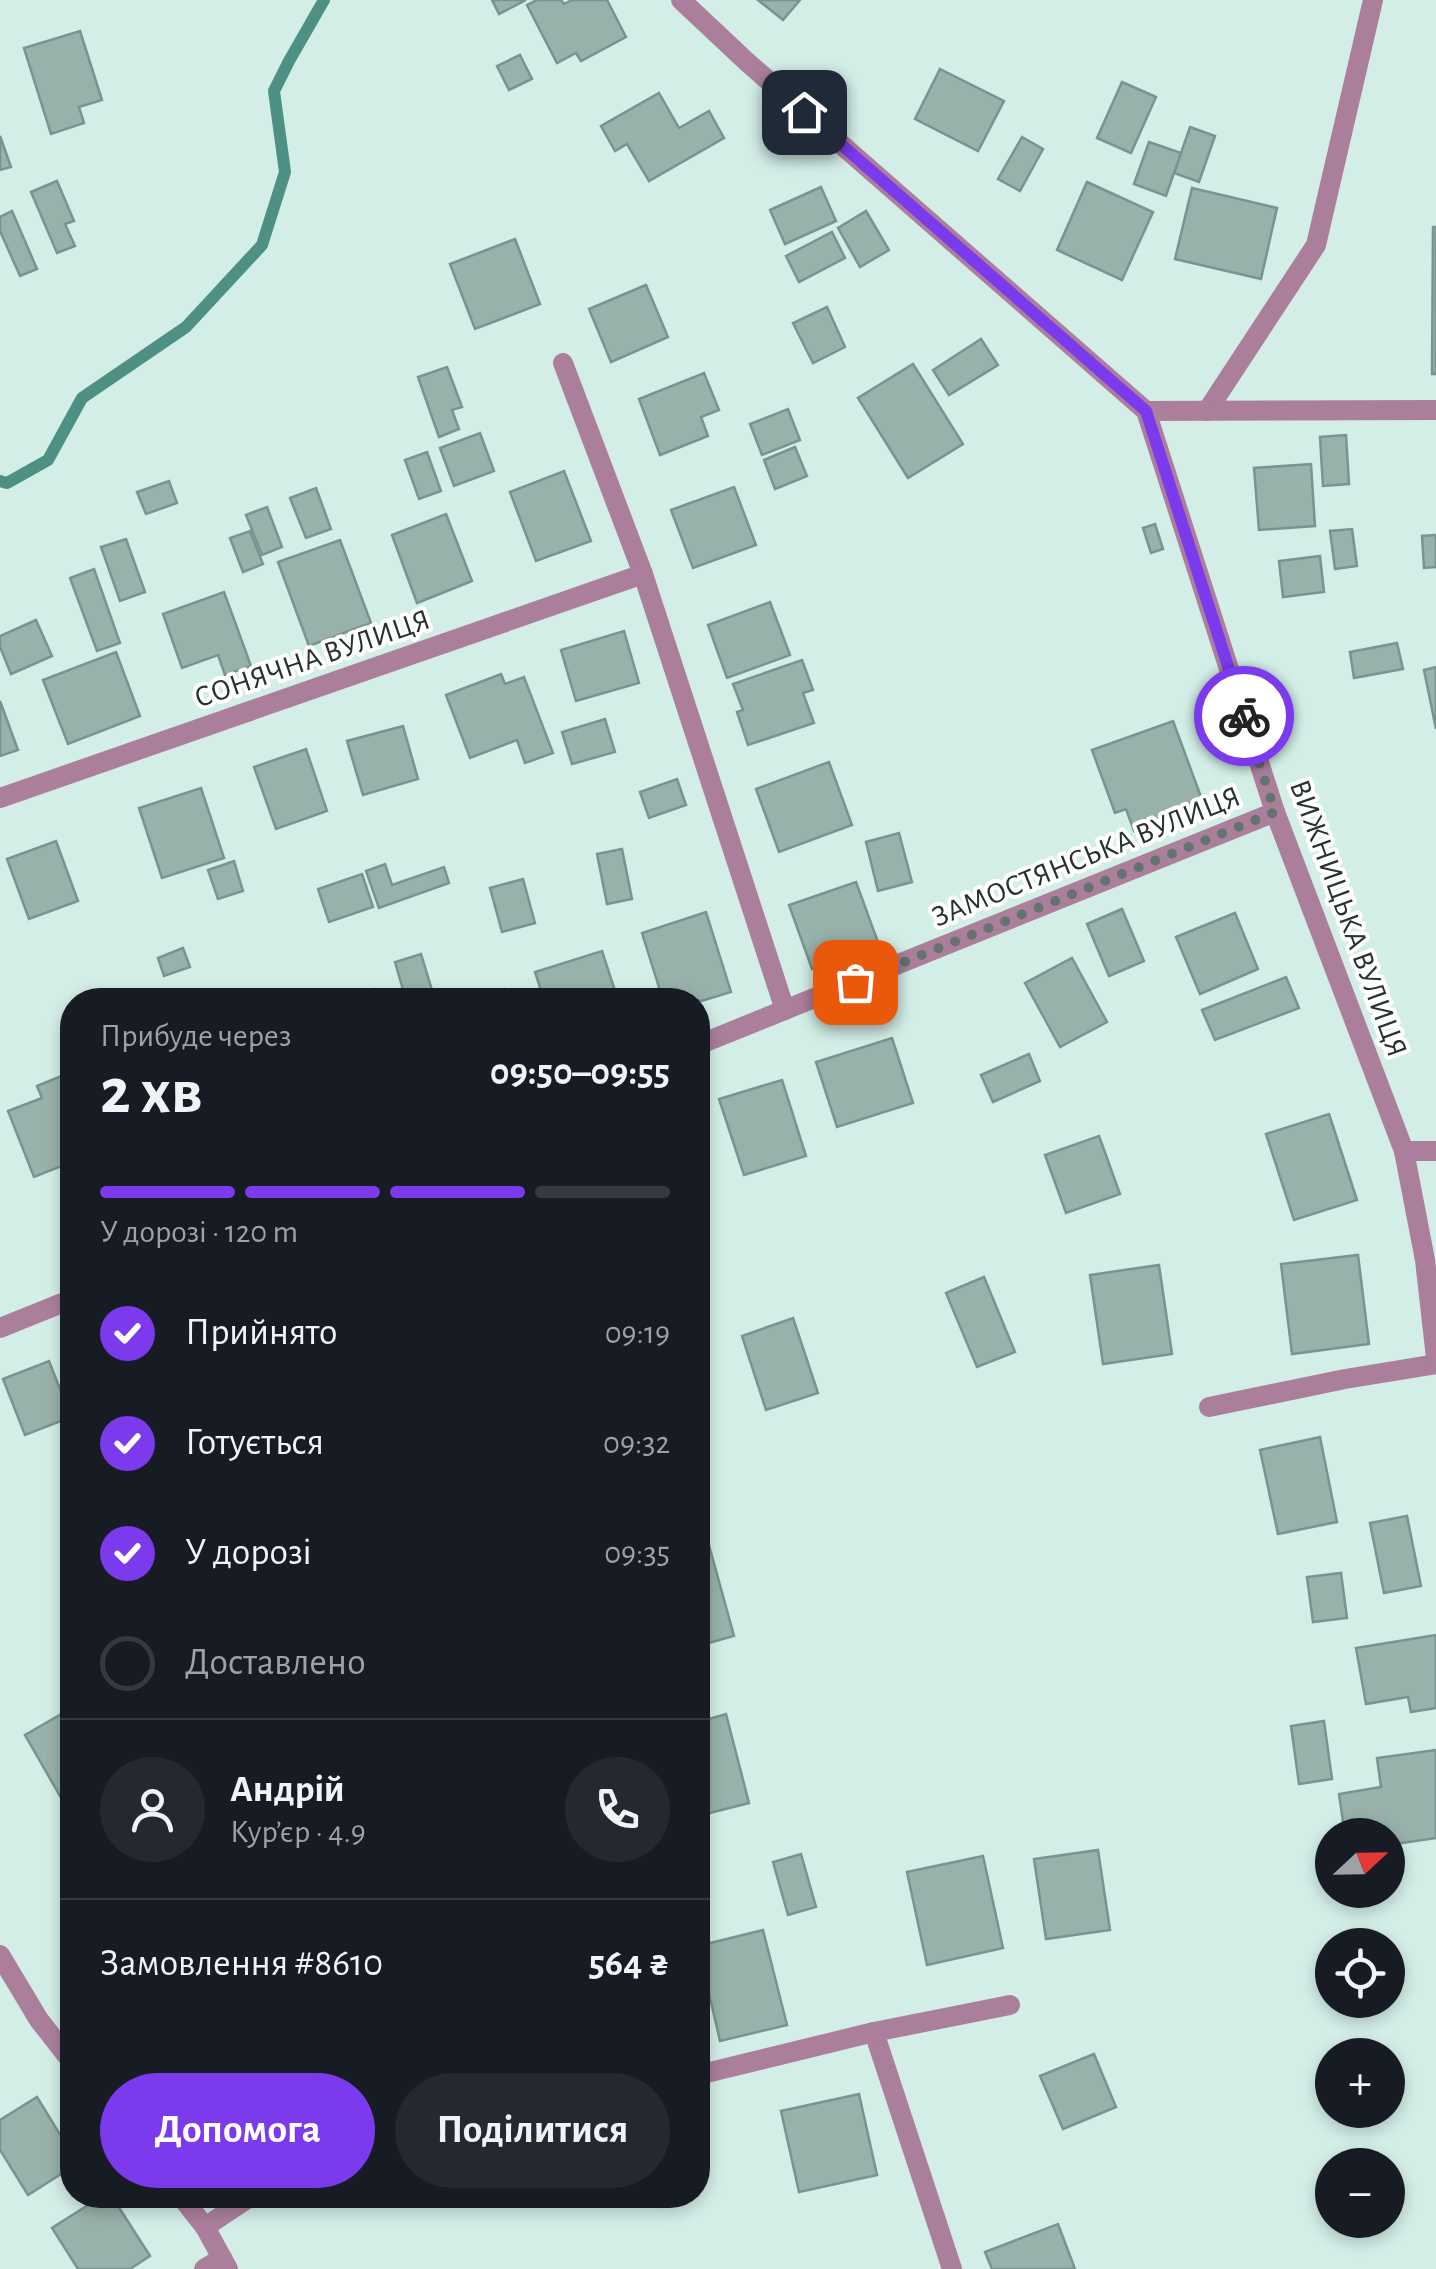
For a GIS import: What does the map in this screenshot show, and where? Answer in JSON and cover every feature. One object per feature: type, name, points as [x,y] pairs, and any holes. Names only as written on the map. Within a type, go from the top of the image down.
[{"type":"street","points":[[681,0],[1146,411],[1436,410]]},
{"type":"street","points":[[1207,410],[1316,245],[1373,0]]},
{"type":"street","points":[[562,363],[644,574],[785,1010]]},
{"type":"street","name":"ВИЖНИЦЬКА ВУЛИЦЯ","points":[[1146,411],[1275,812],[1404,1151],[1425,1260],[1436,1361]]},
{"type":"street","name":"СОНЯЧНА ВУЛИЦЯ","points":[[0,798],[644,574]]},
{"type":"street","name":"ЗАМОСТЯНСЬКА ВУЛИЦЯ","points":[[710,1040],[1275,812]]},
{"type":"street","points":[[1404,1151],[1436,1151]]},
{"type":"street","points":[[0,1328],[60,1304]]},
{"type":"street","points":[[1209,1408],[1436,1361]]},
{"type":"street","points":[[0,1954],[39,2020],[60,2047]]},
{"type":"street","points":[[710,2072],[874,2032],[1010,2006]]},
{"type":"street","points":[[874,2032],[952,2269]]},
{"type":"street","points":[[190,2208],[205,2227],[218,2265]]},
{"type":"street","points":[[205,2227],[234,2208]]},
{"type":"building","points":[[492,0],[526,0],[499,14]]},
{"type":"building","points":[[537,0],[561,0],[564,4],[572,0],[607,0],[626,37],[581,61],[576,53],[557,63],[527,5]]},
{"type":"building","points":[[758,0],[800,0],[783,20]]},
{"type":"building","points":[[80,31],[102,100],[79,107],[84,123],[51,134],[24,48]]},
{"type":"building","points":[[520,55],[532,79],[509,90],[497,66]]},
{"type":"building","points":[[940,69],[1004,101],[978,151],[915,119]]},
{"type":"building","points":[[1122,82],[1156,97],[1131,153],[1097,138]]},
{"type":"building","points":[[659,93],[679,128],[709,111],[724,138],[649,181],[627,144],[615,151],[601,126]]},
{"type":"building","points":[[1190,127],[1215,136],[1199,182],[1174,173]]},
{"type":"building","points":[[0,136],[11,167],[0,170]]},
{"type":"building","points":[[1022,137],[1043,149],[1020,191],[998,179]]},
{"type":"building","points":[[1149,142],[1181,153],[1166,196],[1134,184]]},
{"type":"building","points":[[57,181],[74,221],[65,224],[75,246],[57,253],[31,192]]},
{"type":"building","points":[[1087,182],[1153,212],[1122,280],[1057,250]]},
{"type":"building","points":[[821,187],[836,221],[785,244],[770,210]]},
{"type":"building","points":[[1192,188],[1277,208],[1261,279],[1175,259]]},
{"type":"building","points":[[12,211],[37,269],[20,276],[0,231],[0,217]]},
{"type":"building","points":[[866,211],[889,250],[860,267],[838,228]]},
{"type":"building","points":[[1436,227],[1436,374],[1432,374]]},
{"type":"building","points":[[832,232],[845,258],[799,282],[786,256]]},
{"type":"building","points":[[515,239],[540,304],[475,329],[450,264]]},
{"type":"building","points":[[646,285],[668,337],[611,362],[589,309]]},
{"type":"building","points":[[827,307],[845,347],[813,363],[793,323]]},
{"type":"building","points":[[981,339],[998,365],[949,395],[933,370]]},
{"type":"building","points":[[913,364],[963,444],[908,478],[858,398]]},
{"type":"building","points":[[447,367],[462,407],[452,410],[459,429],[439,437],[418,377]]},
{"type":"building","points":[[704,373],[719,410],[701,417],[708,436],[660,455],[639,399]]},
{"type":"building","points":[[788,409],[800,440],[762,455],[750,424]]},
{"type":"building","points":[[480,433],[494,471],[454,486],[440,448]]},
{"type":"building","points":[[1346,435],[1349,484],[1323,486],[1320,437]]},
{"type":"building","points":[[795,447],[807,476],[775,489],[764,460]]},
{"type":"building","points":[[427,452],[441,491],[419,499],[405,460]]},
{"type":"building","points":[[1311,464],[1315,526],[1259,530],[1254,468]]},
{"type":"building","points":[[564,471],[591,541],[536,561],[510,492]]},
{"type":"building","points":[[169,481],[177,503],[146,514],[137,492]]},
{"type":"building","points":[[734,487],[756,545],[693,568],[671,510]]},
{"type":"building","points":[[316,488],[331,529],[306,538],[290,498]]},
{"type":"building","points":[[267,507],[282,547],[262,555],[246,515]]},
{"type":"building","points":[[446,514],[472,581],[417,603],[392,535]]},
{"type":"building","points":[[1155,524],[1163,549],[1151,553],[1143,528]]},
{"type":"building","points":[[1352,529],[1357,566],[1335,569],[1330,531]]},
{"type":"building","points":[[250,531],[263,564],[243,572],[230,538]]},
{"type":"building","points":[[1436,535],[1436,567],[1424,568],[1422,536]]},
{"type":"building","points":[[126,539],[145,592],[120,601],[101,547]]},
{"type":"building","points":[[340,540],[371,623],[309,646],[278,562]]},
{"type":"building","points":[[1320,556],[1324,592],[1283,597],[1279,561]]},
{"type":"building","points":[[94,569],[120,643],[97,651],[70,578]]},
{"type":"building","points":[[224,592],[251,666],[225,675],[218,655],[182,668],[163,614]]},
{"type":"building","points":[[770,602],[790,655],[727,678],[708,625]]},
{"type":"building","points":[[36,620],[52,656],[11,674],[0,647],[0,636]]},
{"type":"building","points":[[624,631],[639,683],[576,701],[561,650]]},
{"type":"building","points":[[1397,643],[1403,669],[1354,678],[1350,652]]},
{"type":"building","points":[[116,652],[140,716],[68,744],[43,680]]},
{"type":"building","points":[[802,660],[813,690],[803,693],[814,723],[748,745],[737,712],[743,710],[733,684]]},
{"type":"building","points":[[1436,667],[1436,729],[1424,670]]},
{"type":"building","points":[[501,674],[505,684],[524,677],[553,753],[525,763],[517,740],[470,758],[446,695]]},
{"type":"building","points":[[0,701],[18,750],[0,756]]},
{"type":"building","points":[[605,719],[615,752],[572,764],[562,732]]},
{"type":"building","points":[[1173,721],[1204,805],[1134,831],[1126,809],[1115,813],[1092,750]]},
{"type":"building","points":[[403,726],[418,779],[363,795],[347,741]]},
{"type":"building","points":[[306,749],[327,811],[276,829],[254,767]]},
{"type":"building","points":[[829,762],[852,825],[779,852],[756,789]]},
{"type":"building","points":[[677,779],[686,805],[649,818],[640,792]]},
{"type":"building","points":[[201,788],[224,858],[162,878],[139,808]]},
{"type":"building","points":[[899,833],[912,882],[878,891],[866,842]]},
{"type":"building","points":[[56,841],[78,901],[29,919],[7,859]]},
{"type":"building","points":[[622,849],[632,899],[607,904],[597,854]]},
{"type":"building","points":[[234,861],[243,891],[218,899],[208,870]]},
{"type":"building","points":[[385,864],[392,885],[444,867],[449,883],[379,908],[366,871]]},
{"type":"building","points":[[362,874],[373,907],[329,922],[318,889]]},
{"type":"building","points":[[523,879],[535,923],[502,932],[490,888]]},
{"type":"building","points":[[856,882],[879,945],[812,969],[789,905]]},
{"type":"building","points":[[1122,909],[1144,961],[1109,976],[1087,924]]},
{"type":"building","points":[[706,912],[731,992],[710,998],[710,988],[659,988],[642,933]]},
{"type":"building","points":[[1235,913],[1258,969],[1200,994],[1176,937]]},
{"type":"building","points":[[183,948],[190,967],[164,976],[158,958]]},
{"type":"building","points":[[602,951],[614,988],[540,988],[535,972]]},
{"type":"building","points":[[421,954],[431,988],[403,988],[395,962]]},
{"type":"building","points":[[1072,958],[1107,1022],[1060,1047],[1025,983]]},
{"type":"building","points":[[1286,977],[1299,1008],[1215,1040],[1202,1010]]},
{"type":"building","points":[[892,1038],[913,1103],[837,1127],[816,1062]]},
{"type":"building","points":[[1029,1054],[1040,1081],[993,1102],[981,1075]]},
{"type":"building","points":[[60,1077],[60,1167],[34,1177],[8,1111],[42,1098],[37,1086]]},
{"type":"building","points":[[782,1080],[806,1156],[744,1175],[719,1099]]},
{"type":"building","points":[[1329,1114],[1357,1200],[1294,1220],[1266,1134]]},
{"type":"building","points":[[1099,1136],[1120,1194],[1066,1213],[1045,1155]]},
{"type":"building","points":[[1358,1255],[1369,1344],[1292,1354],[1281,1264]]},
{"type":"building","points":[[1159,1265],[1172,1354],[1103,1364],[1090,1275]]},
{"type":"building","points":[[984,1277],[1015,1352],[977,1367],[946,1293]]},
{"type":"building","points":[[793,1318],[818,1393],[766,1410],[742,1336]]},
{"type":"building","points":[[49,1361],[60,1389],[60,1421],[25,1435],[3,1379]]},
{"type":"building","points":[[1320,1437],[1337,1522],[1278,1534],[1260,1450]]},
{"type":"building","points":[[1407,1516],[1421,1586],[1384,1593],[1370,1523]]},
{"type":"building","points":[[710,1549],[734,1636],[710,1643]]},
{"type":"building","points":[[1341,1573],[1347,1618],[1313,1622],[1307,1577]]},
{"type":"building","points":[[1436,1635],[1436,1708],[1411,1712],[1408,1697],[1366,1704],[1356,1648]]},
{"type":"building","points":[[726,1714],[749,1803],[710,1813],[710,1719]]},
{"type":"building","points":[[60,1715],[60,1796],[25,1735]]},
{"type":"building","points":[[1324,1721],[1332,1779],[1299,1784],[1291,1726]]},
{"type":"building","points":[[1436,1750],[1436,1838],[1405,1843],[1405,1818],[1343,1818],[1339,1794],[1381,1787],[1377,1758]]},
{"type":"building","points":[[1098,1850],[1110,1930],[1046,1939],[1034,1859]]},
{"type":"building","points":[[801,1854],[816,1907],[788,1915],[773,1862]]},
{"type":"building","points":[[983,1856],[1003,1948],[927,1965],[907,1872]]},
{"type":"building","points":[[763,1930],[787,2025],[720,2041],[710,1998],[710,1943]]},
{"type":"building","points":[[1094,2054],[1116,2107],[1063,2129],[1040,2076]]},
{"type":"building","points":[[859,2094],[877,2175],[799,2192],[781,2111]]},
{"type":"building","points":[[37,2097],[60,2134],[60,2175],[28,2195],[0,2150],[0,2120]]},
{"type":"building","points":[[84,2208],[119,2208],[150,2256],[130,2269],[78,2269],[52,2228]]},
{"type":"building","points":[[1058,2224],[1075,2269],[992,2269],[985,2252]]},
{"type":"waterway","points":[[0,481],[7,483],[48,460],[82,398],[186,327],[262,245],[285,172],[274,91],[324,0]]},
{"type":"way so far","points":[[855,982],[1275,812],[1244,716]]},
{"type":"route","points":[[804,112],[1146,411],[1244,716]]}]
